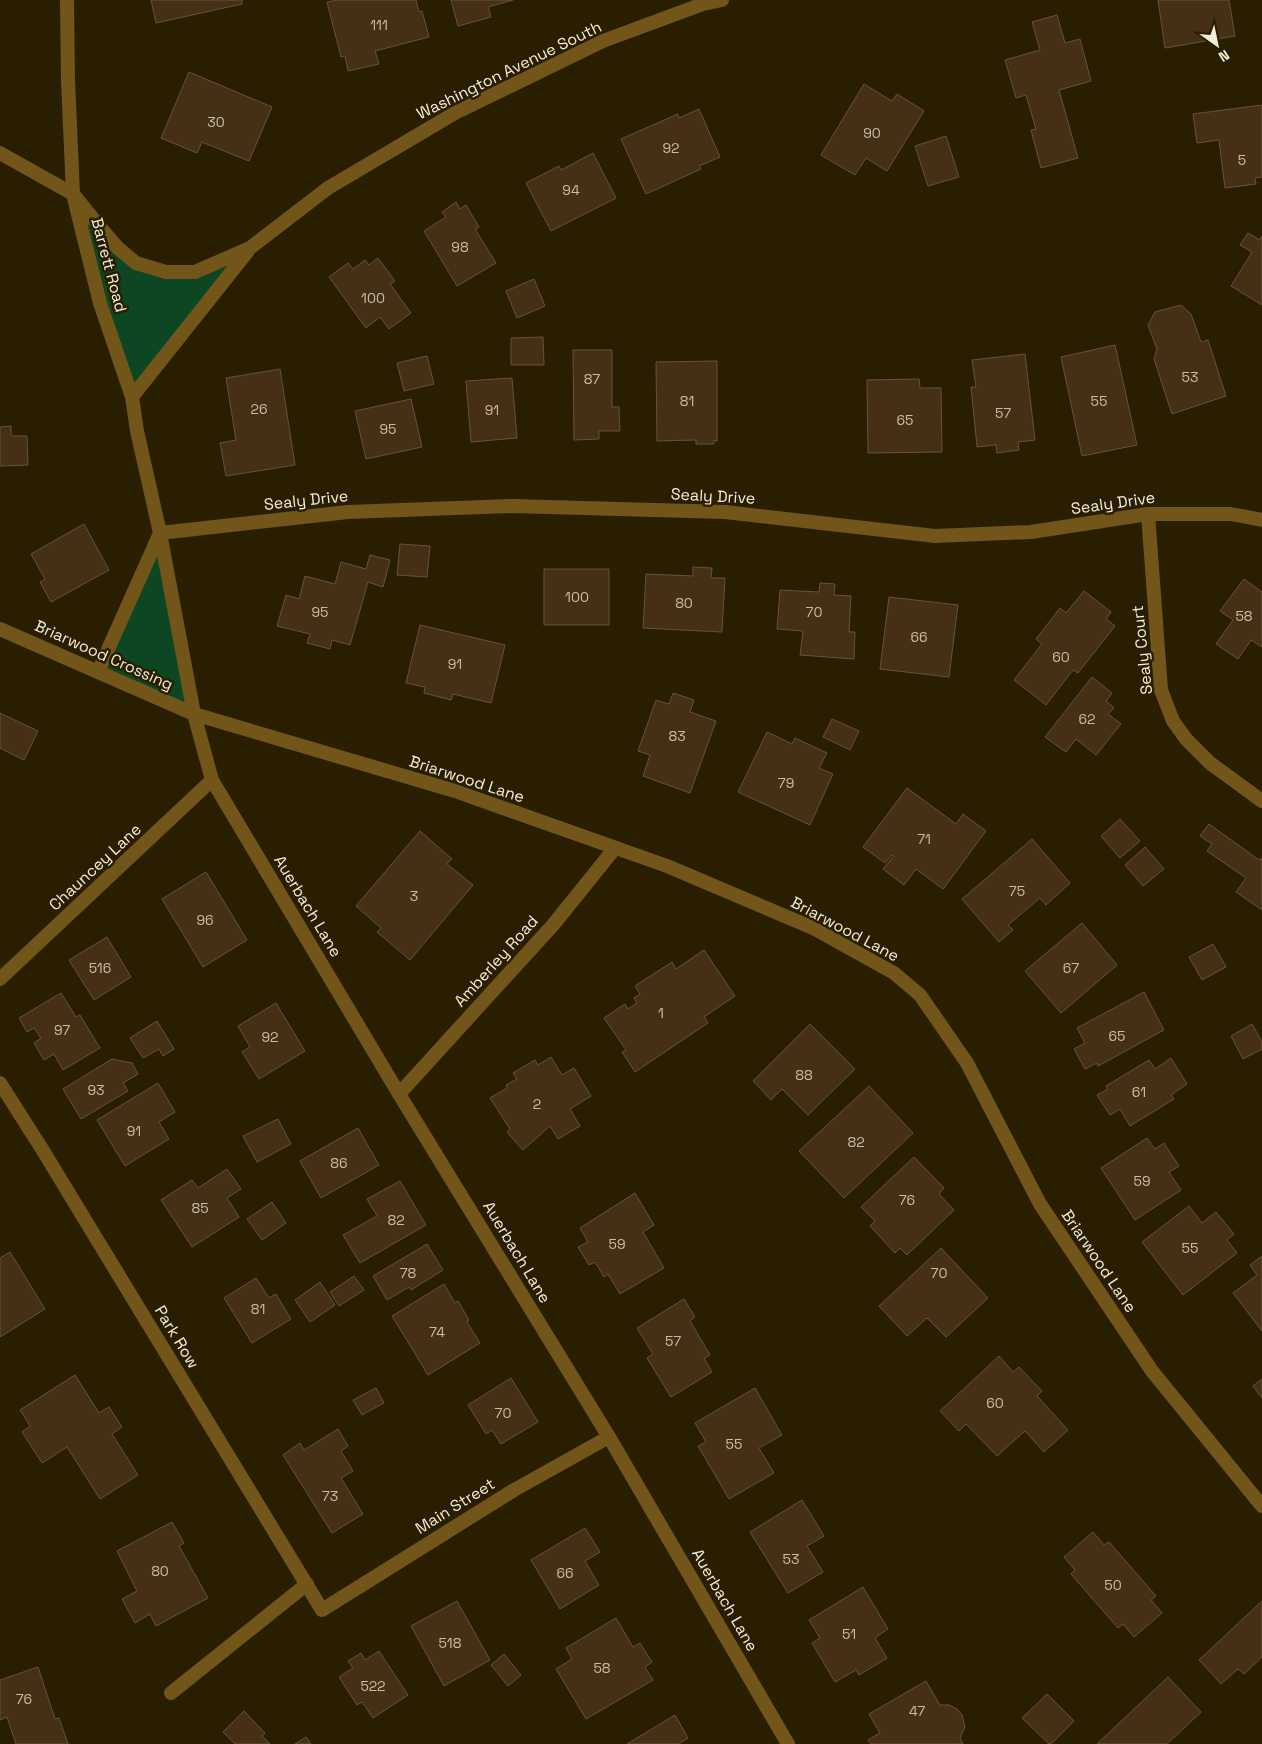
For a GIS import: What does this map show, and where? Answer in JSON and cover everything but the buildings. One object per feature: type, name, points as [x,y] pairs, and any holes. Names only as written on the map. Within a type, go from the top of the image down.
[{"type":"street","name":"Barrett Road","points":[[67,0],[73,194],[100,303],[132,398],[194,714]]},
{"type":"street","name":"Washington Avenue South","points":[[73,194],[118,248],[136,263],[166,272],[195,272],[250,248],[328,188],[455,113],[603,41],[703,4],[722,0]]},
{"type":"street","points":[[0,153],[73,194]]},
{"type":"street","name":"Washington Avenue South","points":[[132,398],[250,248]]},
{"type":"street","name":"Sealy Drive","points":[[160,533],[348,512],[513,506],[725,512],[935,536],[1031,532],[1148,514],[1231,514],[1262,520]]},
{"type":"street","name":"Sealy Court","points":[[1148,514],[1161,690],[1173,721],[1186,739],[1210,763],[1262,800]]},
{"type":"street","points":[[98,672],[160,533]]},
{"type":"street","name":"Briarwood Crossing","points":[[0,629],[194,714]]},
{"type":"street","name":"Auerbach Lane","points":[[194,714],[212,780],[609,1438],[788,1744]]},
{"type":"street","name":"Briarwood Lane","points":[[194,714],[455,791],[667,866],[813,928],[894,973],[920,995],[966,1063],[1040,1204],[1152,1371],[1262,1506]]},
{"type":"street","name":"Chauncey Lane","points":[[0,979],[212,780]]},
{"type":"street","name":"Amberley Road","points":[[400,1094],[553,925],[615,848]]},
{"type":"street","name":"Park Row","points":[[0,1083],[322,1610]]},
{"type":"street","name":"Main Street","points":[[322,1610],[514,1490],[609,1438]]},
{"type":"street","points":[[171,1693],[307,1584]]},
{"type":"green space","points":[[73,194],[137,263],[195,272],[250,248],[132,397]]},
{"type":"green space","points":[[160,533],[194,714],[98,672]]}]
